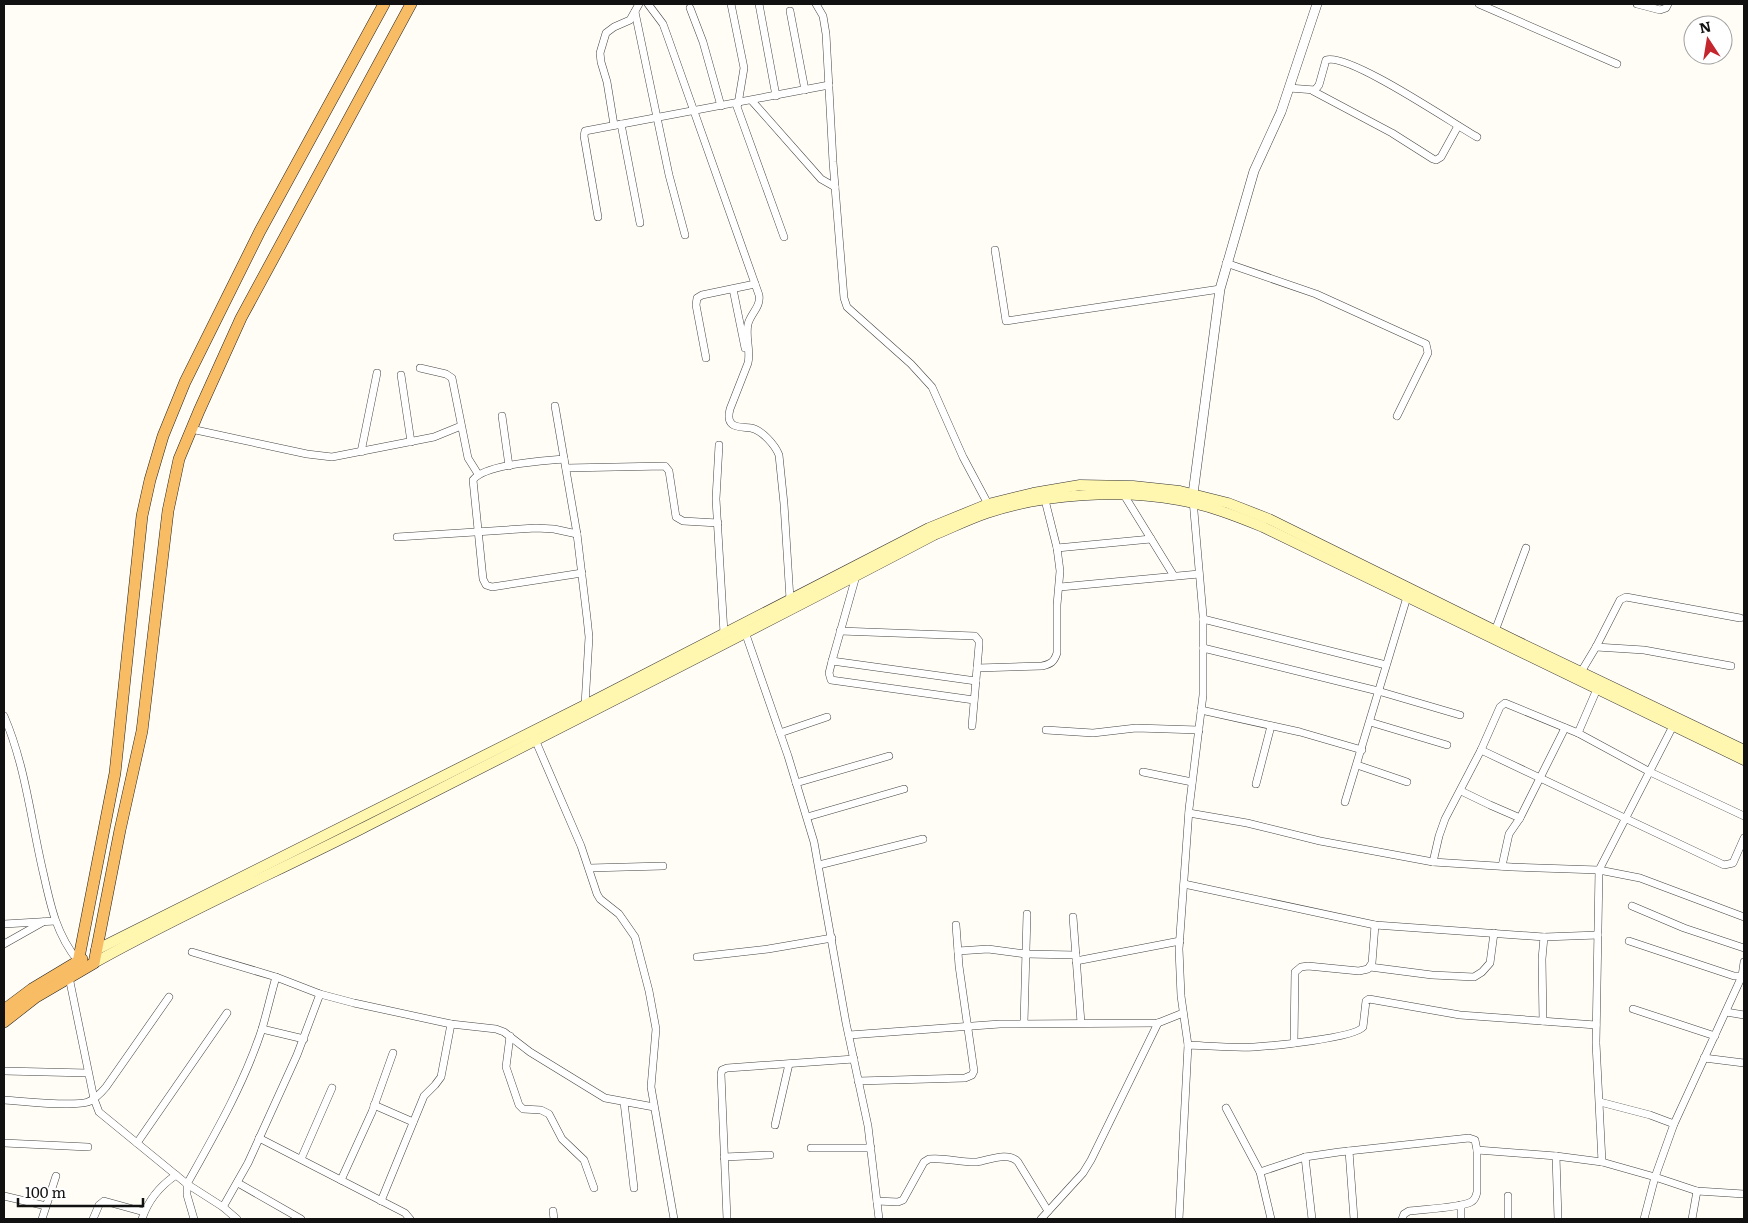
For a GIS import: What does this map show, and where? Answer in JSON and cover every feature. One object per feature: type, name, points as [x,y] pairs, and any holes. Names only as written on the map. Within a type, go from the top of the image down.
[{"type":"highway","points":[[72,975],[78,961],[115,773],[142,516],[163,436],[185,382],[260,231],[384,4]]},
{"type":"highway","points":[[4,1022],[36,997],[94,963],[142,731],[168,511],[179,459],[241,318],[410,4]]},
{"type":"highway","points":[[4,1010],[32,989],[96,950]]},
{"type":"main road","points":[[96,950],[533,736],[584,705],[724,633],[744,628],[790,600],[928,528],[988,504],[1032,492],[1080,485],[1133,486],[1180,491],[1193,499],[1263,526],[1744,760]]},
{"type":"main road","points":[[94,963],[130,942],[329,845],[533,736],[744,628],[856,576],[934,535],[987,513],[1045,500],[1082,495],[1193,499],[1228,503],[1269,519],[1744,750]]},
{"type":"street","points":[[639,4],[627,22],[609,30],[603,41],[600,58],[618,125],[640,224]]},
{"type":"street","points":[[648,4],[663,24],[755,284],[759,302],[747,329],[750,357],[730,409],[730,421],[734,425],[756,429],[780,455],[790,600]]},
{"type":"street","points":[[732,4],[744,68],[737,104],[784,236]]},
{"type":"street","points":[[759,4],[776,96]]},
{"type":"street","points":[[816,4],[825,22],[835,187],[844,298],[847,307],[912,364],[935,391],[963,457],[988,504]]},
{"type":"street","points":[[1179,1219],[1188,1045],[1181,996],[1180,941],[1189,813],[1203,696],[1203,619],[1193,499],[1220,289],[1226,263],[1254,171],[1281,112],[1317,4]]},
{"type":"street","points":[[1479,4],[1617,64]]},
{"type":"street","points":[[1637,4],[1660,10],[1666,8],[1668,4]]},
{"type":"street","points":[[690,8],[703,42],[721,106]]},
{"type":"street","points":[[790,11],[805,90]]},
{"type":"street","points":[[635,12],[669,175],[685,235]]},
{"type":"street","points":[[1313,91],[1319,85],[1326,60],[1336,59],[1397,87],[1477,137]]},
{"type":"street","points":[[598,217],[583,135],[587,130],[830,86]]},
{"type":"street","points":[[1289,88],[1313,91],[1392,133],[1436,160],[1441,157],[1458,126]]},
{"type":"street","points":[[752,101],[821,179],[835,187]]},
{"type":"street","points":[[995,250],[1006,321],[1220,289]]},
{"type":"street","points":[[1226,263],[1316,294],[1426,344],[1428,353],[1397,416]]},
{"type":"street","points":[[706,358],[696,300],[702,295],[755,284]]},
{"type":"street","points":[[732,288],[748,363]]},
{"type":"street","points":[[420,368],[446,374],[452,378],[468,458],[478,474]]},
{"type":"street","points":[[361,452],[377,373]]},
{"type":"street","points":[[401,375],[411,442]]},
{"type":"street","points":[[555,406],[577,534],[589,637],[584,705]]},
{"type":"street","points":[[502,416],[509,466]]},
{"type":"street","points":[[192,429],[314,455],[332,457],[411,442],[436,436],[462,426]]},
{"type":"street","points":[[719,445],[716,499],[724,633]]},
{"type":"street","points":[[564,459],[509,466],[478,474],[473,480],[483,579],[489,586],[582,573]]},
{"type":"street","points":[[566,468],[665,466],[669,471],[676,517],[683,521],[718,523]]},
{"type":"street","points":[[1124,496],[1174,576]]},
{"type":"street","points":[[977,668],[1042,666],[1053,662],[1057,653],[1057,605],[1060,571],[1057,548],[1045,500]]},
{"type":"street","points":[[397,538],[536,528],[554,529],[577,534]]},
{"type":"street","points":[[1057,548],[1151,538]]},
{"type":"street","points":[[1495,630],[1526,548]]},
{"type":"street","points":[[1060,587],[1199,574]]},
{"type":"street","points":[[856,576],[832,661],[829,676],[833,681],[974,700]]},
{"type":"street","points":[[1345,802],[1407,597]]},
{"type":"street","points":[[1581,672],[1620,600],[1626,597],[1740,618]]},
{"type":"street","points":[[1203,619],[1386,665]]},
{"type":"street","points":[[744,628],[807,817],[819,865],[848,1035],[871,1148],[879,1219]]},
{"type":"street","points":[[840,631],[973,635],[979,641],[972,726]]},
{"type":"street","points":[[1596,647],[1644,650],[1731,666]]},
{"type":"street","points":[[1203,648],[1378,691],[1460,715]]},
{"type":"street","points":[[832,661],[976,681]]},
{"type":"street","points":[[1578,733],[1596,689]]},
{"type":"street","points":[[1433,862],[1443,826],[1504,703],[1578,733],[1650,772],[1744,816]]},
{"type":"street","points":[[1202,710],[1362,750]]},
{"type":"street","points":[[4,716],[13,736],[21,762],[55,921],[68,950],[78,961]]},
{"type":"street","points":[[780,733],[826,717]]},
{"type":"street","points":[[1370,722],[1447,745]]},
{"type":"street","points":[[1256,784],[1271,726]]},
{"type":"street","points":[[1602,1162],[1596,1043],[1599,870],[1673,726]]},
{"type":"street","points":[[1046,730],[1093,733],[1136,728],[1199,730]]},
{"type":"street","points":[[1502,866],[1509,834],[1520,818],[1565,728]]},
{"type":"street","points":[[533,736],[579,840],[600,899],[624,919],[637,942],[655,1020],[656,1036],[651,1086],[674,1219]]},
{"type":"street","points":[[1481,750],[1728,865],[1733,863],[1744,838]]},
{"type":"street","points":[[796,783],[889,756]]},
{"type":"street","points":[[1357,765],[1407,782]]},
{"type":"street","points":[[1143,772],[1192,782]]},
{"type":"street","points":[[807,817],[904,789]]},
{"type":"street","points":[[1460,791],[1520,818]]},
{"type":"street","points":[[1189,813],[1247,823],[1320,841],[1433,862],[1599,870],[1640,878],[1744,916]]},
{"type":"street","points":[[819,865],[923,839]]},
{"type":"street","points":[[589,868],[663,866]]},
{"type":"street","points":[[1184,884],[1374,925],[1544,937],[1598,935]]},
{"type":"street","points":[[1632,906],[1684,928],[1744,948]]},
{"type":"street","points":[[1024,1023],[1027,914]]},
{"type":"street","points":[[1073,917],[1081,1023]]},
{"type":"street","points":[[4,924],[55,921]]},
{"type":"street","points":[[4,944],[44,922]]},
{"type":"street","points":[[1370,967],[1374,925]]},
{"type":"street","points":[[858,1082],[970,1078],[974,1071],[956,926]]},
{"type":"street","points":[[1294,1043],[1294,977],[1298,968],[1308,966],[1364,971],[1370,967],[1432,975],[1474,977],[1482,972],[1490,963],[1494,933]]},
{"type":"street","points":[[1544,937],[1542,959],[1544,1021]]},
{"type":"street","points":[[697,957],[768,949],[832,938]]},
{"type":"street","points":[[958,951],[988,949],[1076,958],[1180,941]]},
{"type":"street","points":[[1629,941],[1734,976],[1743,976]]},
{"type":"street","points":[[192,952],[276,977],[320,994],[354,1003],[451,1024],[496,1029],[510,1036],[530,1052],[602,1096],[654,1107]]},
{"type":"street","points":[[1644,1219],[1655,1177],[1674,1124],[1743,976],[1744,962]]},
{"type":"street","points":[[72,975],[88,1073],[96,1109],[103,1117],[187,1184],[223,1207],[236,1219]]},
{"type":"street","points":[[194,1219],[187,1195],[187,1184],[225,1117],[241,1083],[262,1029],[276,977]]},
{"type":"street","points":[[223,1207],[238,1183],[259,1138],[304,1039],[320,994]]},
{"type":"street","points":[[4,1100],[84,1103],[94,1099],[106,1087],[169,997]]},
{"type":"street","points":[[1188,1045],[1254,1047],[1323,1039],[1359,1031],[1363,1027],[1367,1000],[1370,999],[1460,1015],[1596,1025]]},
{"type":"street","points":[[1633,1009],[1715,1036]]},
{"type":"street","points":[[1726,1012],[1744,1015]]},
{"type":"street","points":[[137,1144],[227,1013]]},
{"type":"street","points":[[848,1035],[1024,1023],[1158,1023],[1183,1013]]},
{"type":"street","points":[[1041,1219],[1083,1173],[1091,1160],[1158,1023]]},
{"type":"street","points":[[381,1201],[424,1096],[436,1085],[441,1077],[451,1024]]},
{"type":"street","points":[[262,1029],[304,1039]]},
{"type":"street","points":[[510,1036],[506,1067],[519,1105],[523,1109],[542,1110],[548,1114],[562,1139],[584,1160],[594,1188]]},
{"type":"street","points":[[341,1180],[374,1105],[393,1053]]},
{"type":"street","points":[[1704,1058],[1744,1063]]},
{"type":"street","points":[[727,1219],[722,1070],[726,1068],[854,1059]]},
{"type":"street","points":[[775,1124],[789,1064]]},
{"type":"street","points":[[4,1071],[88,1073]]},
{"type":"street","points":[[301,1159],[332,1088]]},
{"type":"street","points":[[624,1102],[634,1188]]},
{"type":"street","points":[[1600,1102],[1650,1115],[1674,1124]]},
{"type":"street","points":[[374,1105],[413,1122]]},
{"type":"street","points":[[1226,1108],[1260,1172],[1272,1219]]},
{"type":"street","points":[[259,1138],[405,1213],[410,1219]]},
{"type":"street","points":[[1260,1172],[1305,1157],[1469,1138],[1475,1140],[1477,1150],[1477,1196],[1473,1201],[1461,1205],[1409,1211],[1404,1214],[1402,1219]]},
{"type":"street","points":[[4,1143],[88,1147]]},
{"type":"street","points":[[811,1148],[871,1148]]},
{"type":"street","points":[[1477,1150],[1556,1156],[1602,1162],[1697,1191],[1744,1194]]},
{"type":"street","points":[[1349,1151],[1354,1219]]},
{"type":"street","points":[[724,1157],[770,1155]]},
{"type":"street","points":[[877,1201],[898,1202],[903,1200],[924,1162],[929,1159],[976,1162],[1008,1156],[1018,1162],[1048,1212]]},
{"type":"street","points":[[1556,1156],[1558,1219]]},
{"type":"street","points":[[1305,1157],[1312,1219]]},
{"type":"street","points":[[93,1219],[99,1205],[104,1201],[143,1216],[156,1191],[176,1175]]},
{"type":"street","points":[[42,1219],[56,1176]]},
{"type":"street","points":[[238,1183],[301,1219]]},
{"type":"street","points":[[1692,1219],[1697,1191]]},
{"type":"street","points":[[4,1196],[46,1206]]},
{"type":"street","points":[[1508,1196],[1508,1219]]},
{"type":"street","points":[[1461,1205],[1461,1219]]},
{"type":"street","points":[[553,1210],[554,1219]]}]
